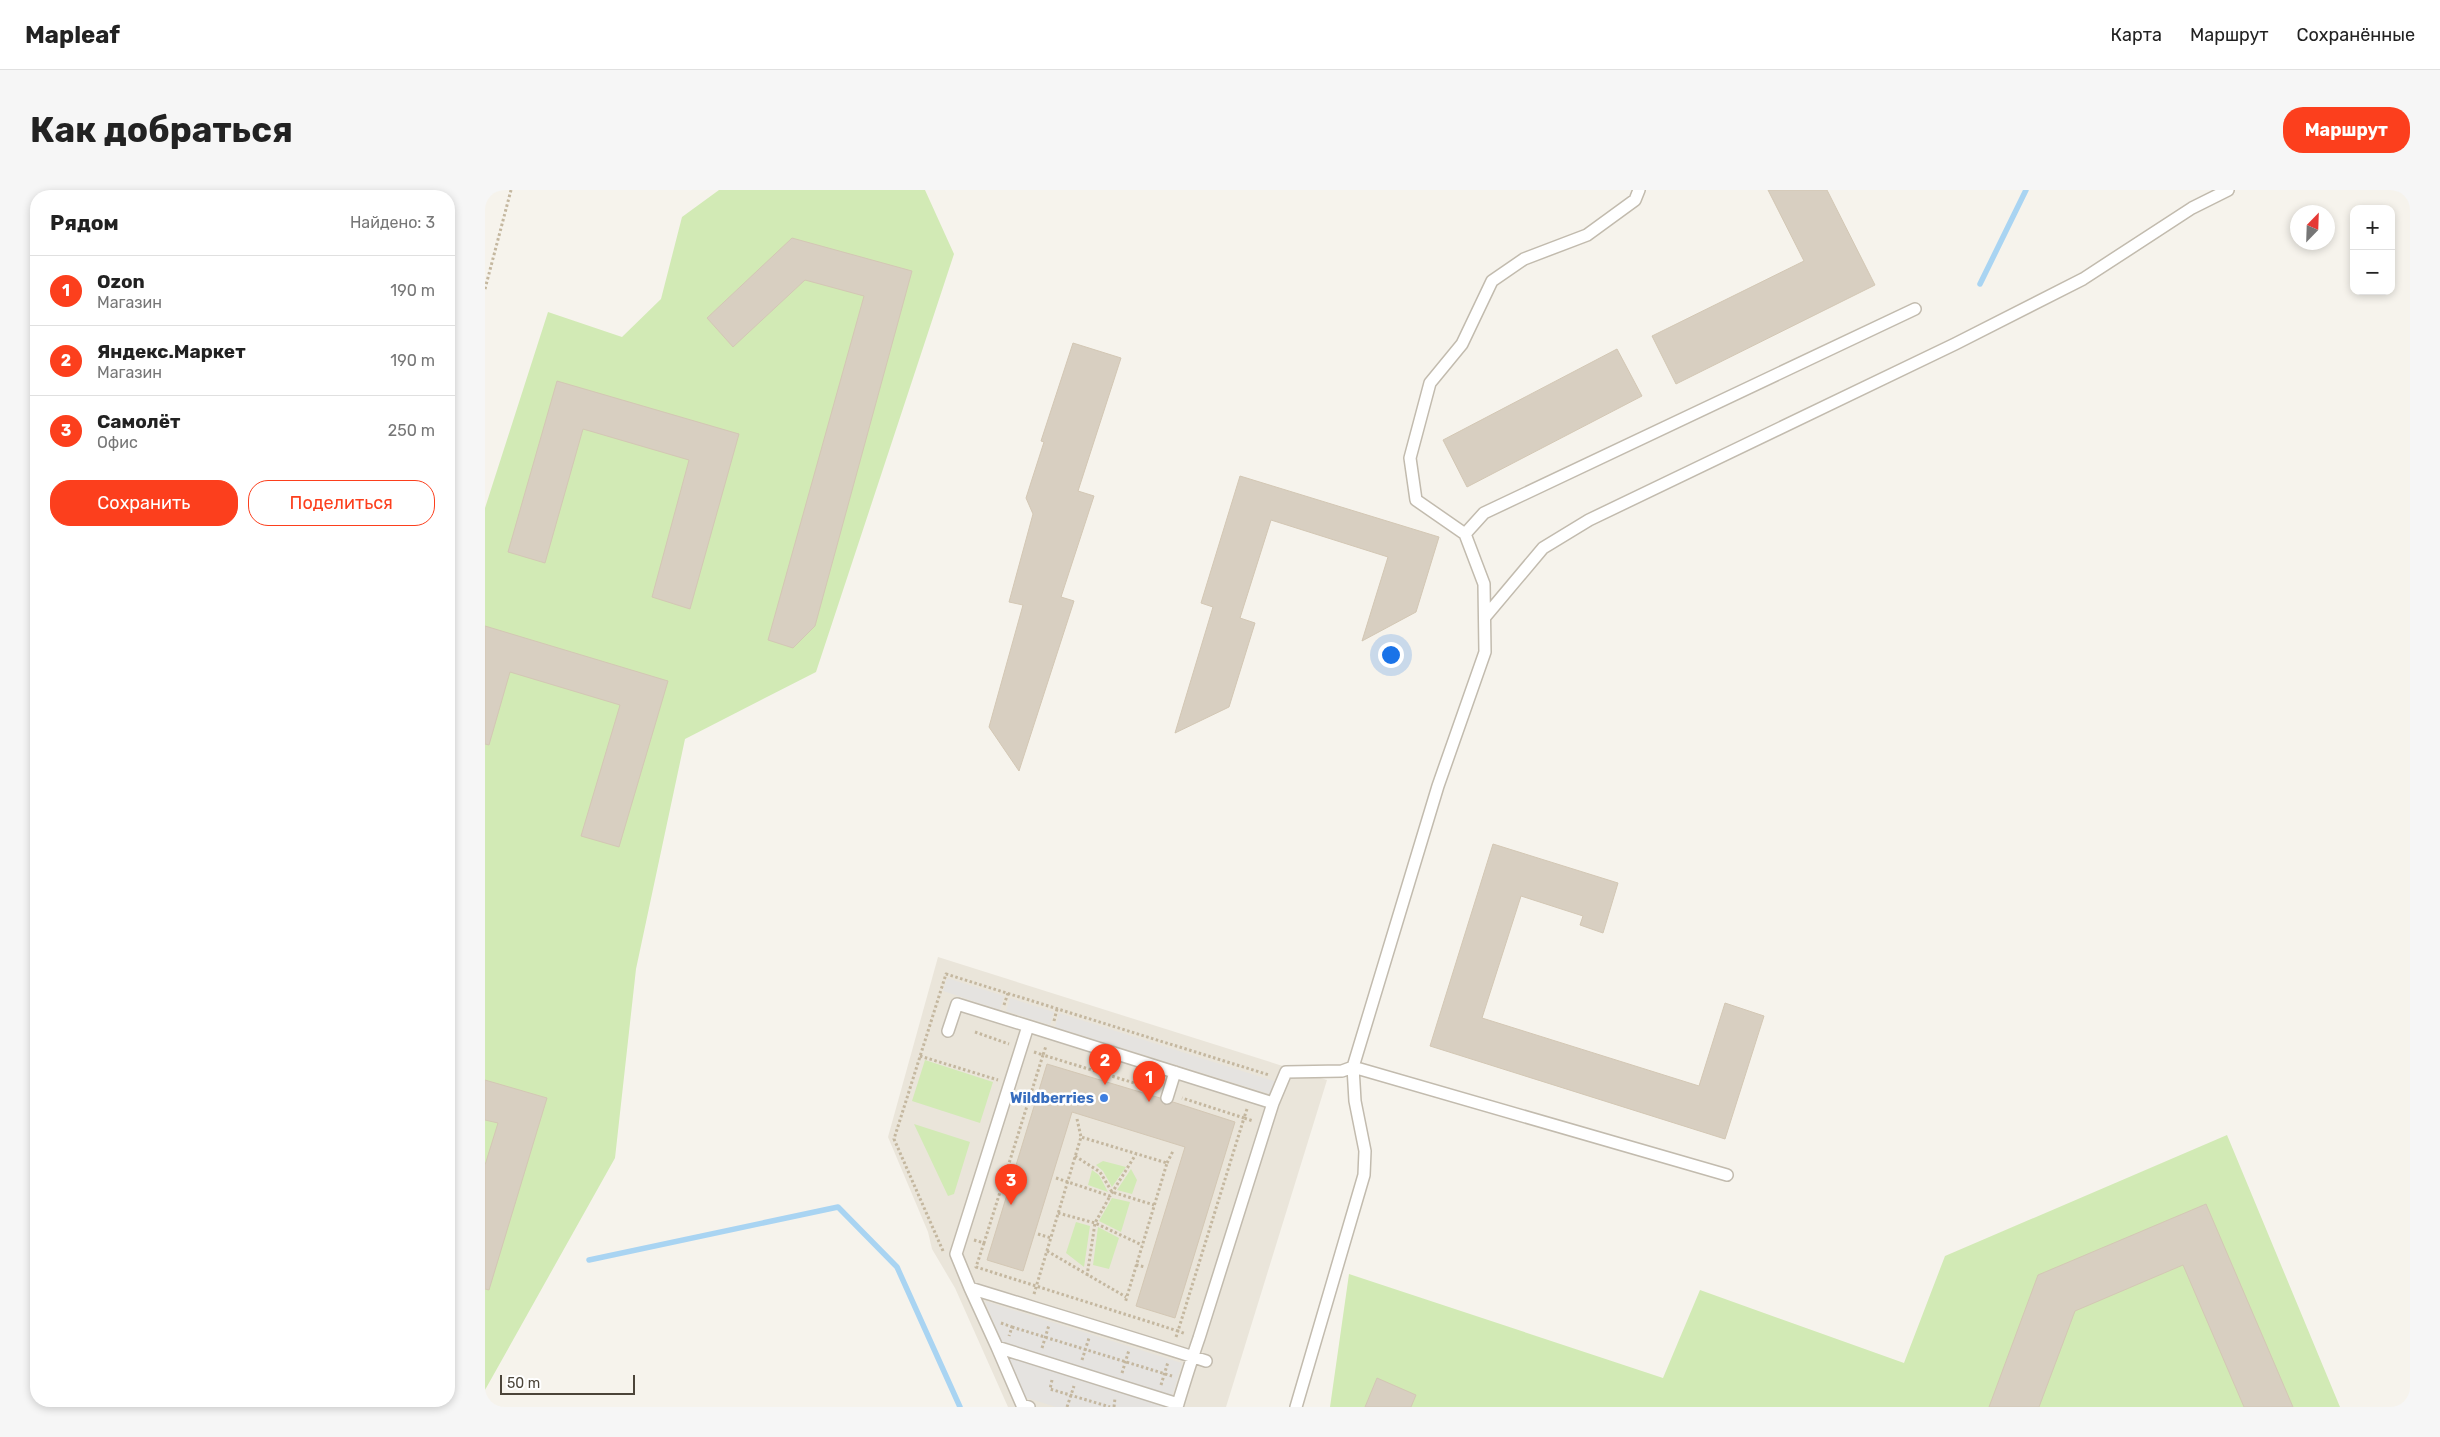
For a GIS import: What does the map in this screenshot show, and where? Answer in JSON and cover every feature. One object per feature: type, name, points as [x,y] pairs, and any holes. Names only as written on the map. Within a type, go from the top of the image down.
[{"type":"lane","points":[[1296,1407],[1364,1175],[1365,1151],[1355,1101],[1353,1067],[1438,786],[1485,652],[1484,584],[1465,534],[1416,500],[1410,458],[1430,383],[1462,344],[1492,281],[1524,259],[1587,235],[1635,200],[1639,190]]},
{"type":"lane","points":[[1485,617],[1543,548],[1589,520],[1955,344],[2083,280],[2192,208],[2228,190]]},
{"type":"lane","points":[[1465,534],[1485,513],[1915,309]]},
{"type":"lane","points":[[949,1031],[957,1004],[1273,1103]]},
{"type":"lane","points":[[1028,1026],[956,1254],[969,1288],[1022,1405],[1029,1407]]},
{"type":"lane","points":[[997,1347],[1177,1405],[1266,1124],[1281,1079],[1286,1072],[1342,1071],[1353,1067],[1727,1175]]},
{"type":"lane","points":[[1167,1096],[1175,1072]]},
{"type":"lane","points":[[969,1288],[1206,1361]]},
{"type":"path","points":[[485,289],[511,190]]},
{"type":"path","points":[[944,1254],[894,1139],[946,974],[1281,1079]]},
{"type":"path","points":[[975,1032],[1021,1048]]},
{"type":"path","points":[[1251,1096],[1244,1118],[1178,1331],[976,1267],[1043,1055],[1167,1096],[1244,1118],[1266,1124]]},
{"type":"path","points":[[920,1056],[1010,1084]]},
{"type":"path","points":[[1039,1276],[1081,1137],[1077,1119]]},
{"type":"path","points":[[1081,1137],[1167,1163]]},
{"type":"path","points":[[1125,1302],[1167,1163],[1173,1151]]},
{"type":"path","points":[[1087,1276],[1095,1223],[1136,1154]]},
{"type":"path","points":[[1075,1156],[1100,1172],[1111,1194]]},
{"type":"path","points":[[1056,1178],[1154,1205]]},
{"type":"path","points":[[1058,1213],[1095,1223],[1142,1245]]},
{"type":"path","points":[[1038,1234],[1051,1238]]},
{"type":"path","points":[[962,1236],[984,1243]]},
{"type":"path","points":[[1047,1251],[1126,1297]]},
{"type":"path","points":[[1136,1265],[1145,1267]]},
{"type":"path","points":[[1114,1407],[1118,1385],[1139,1318]]},
{"type":"path","points":[[1012,1327],[1185,1380]]},
{"type":"shaded area","points":[[938,957],[1327,1080],[1226,1407],[1008,1407],[955,1288],[932,1249],[928,1232],[888,1137]]},
{"type":"shaded area","points":[[947,978],[1004,996],[1000,1010],[943,991]]},
{"type":"shaded area","points":[[1010,998],[1054,1012],[1050,1025],[1006,1011]]},
{"type":"shaded area","points":[[1059,1013],[1277,1082],[1273,1095],[1055,1027]]},
{"type":"shaded area","points":[[985,1301],[1182,1363],[1169,1407],[1056,1407],[1024,1397]]},
{"type":"green space","points":[[719,190],[925,190],[954,254],[816,672],[685,739],[636,969],[615,1158],[485,1390],[485,508],[548,312],[622,337],[661,299],[682,217]]},
{"type":"green space","points":[[925,1060],[993,1082],[980,1123],[912,1101]]},
{"type":"green space","points":[[914,1124],[970,1142],[954,1194],[948,1196]]},
{"type":"green space","points":[[2227,1135],[2340,1407],[1330,1407],[1349,1274],[1663,1378],[1700,1290],[1904,1363],[1945,1256]]},
{"type":"green space","points":[[1103,1161],[1126,1167],[1112,1187],[1103,1171],[1096,1165]]},
{"type":"green space","points":[[1131,1169],[1137,1180],[1132,1194],[1117,1190]]},
{"type":"green space","points":[[1092,1170],[1099,1175],[1108,1192],[1088,1185]]},
{"type":"green space","points":[[1112,1198],[1130,1202],[1121,1232],[1099,1221]]},
{"type":"green space","points":[[1076,1222],[1090,1226],[1084,1267],[1066,1253]]},
{"type":"green space","points":[[1098,1227],[1119,1238],[1109,1269],[1093,1265]]},
{"type":"building","points":[[1768,190],[1827,190],[1875,285],[1676,384],[1652,336],[1804,261]]},
{"type":"building","points":[[792,238],[912,271],[815,626],[793,648],[768,640],[864,296],[805,280],[733,347],[707,318]]},
{"type":"building","points":[[1073,343],[1121,358],[1078,491],[1094,496],[1061,597],[1074,601],[1019,771],[989,727],[1023,605],[1009,602],[1033,514],[1026,498],[1044,442],[1041,441]]},
{"type":"building","points":[[1617,349],[1642,396],[1467,487],[1443,440]]},
{"type":"building","points":[[557,381],[739,434],[690,609],[652,597],[689,460],[583,429],[545,563],[508,552]]},
{"type":"building","points":[[1240,476],[1439,537],[1416,612],[1362,641],[1388,557],[1271,520],[1240,618],[1255,623],[1229,707],[1175,733],[1213,607],[1201,603]]},
{"type":"building","points":[[485,626],[668,681],[619,847],[581,836],[620,705],[510,672],[489,745],[485,744]]},
{"type":"building","points":[[1493,844],[1618,883],[1603,933],[1580,925],[1583,916],[1521,896],[1482,1018],[1699,1086],[1725,1003],[1764,1016],[1725,1139],[1430,1046]]},
{"type":"building","points":[[1047,1064],[1160,1098],[1165,1105],[1173,1102],[1235,1122],[1175,1318],[1136,1306],[1185,1147],[1072,1112],[1023,1271],[987,1260]]},
{"type":"building","points":[[485,1080],[547,1098],[489,1290],[485,1289],[485,1165],[498,1123],[485,1120]]},
{"type":"building","points":[[2206,1204],[2293,1407],[2244,1407],[2183,1265],[2075,1311],[2039,1407],[1989,1407],[2038,1275]]},
{"type":"building","points":[[1377,1378],[1416,1395],[1411,1407],[1365,1407]]},
{"type":"waterway","points":[[1980,284],[2026,190]]},
{"type":"waterway","points":[[589,1260],[838,1207],[897,1267],[960,1407]]},
{"type":"place","name":"Яндекс.Маркет","points":[[1105,1085]]},
{"type":"place","name":"Wildberries","points":[[1104,1098]]},
{"type":"place","name":"Ozon","points":[[1149,1102]]},
{"type":"place","name":"Самолёт","points":[[1011,1205]]}]
